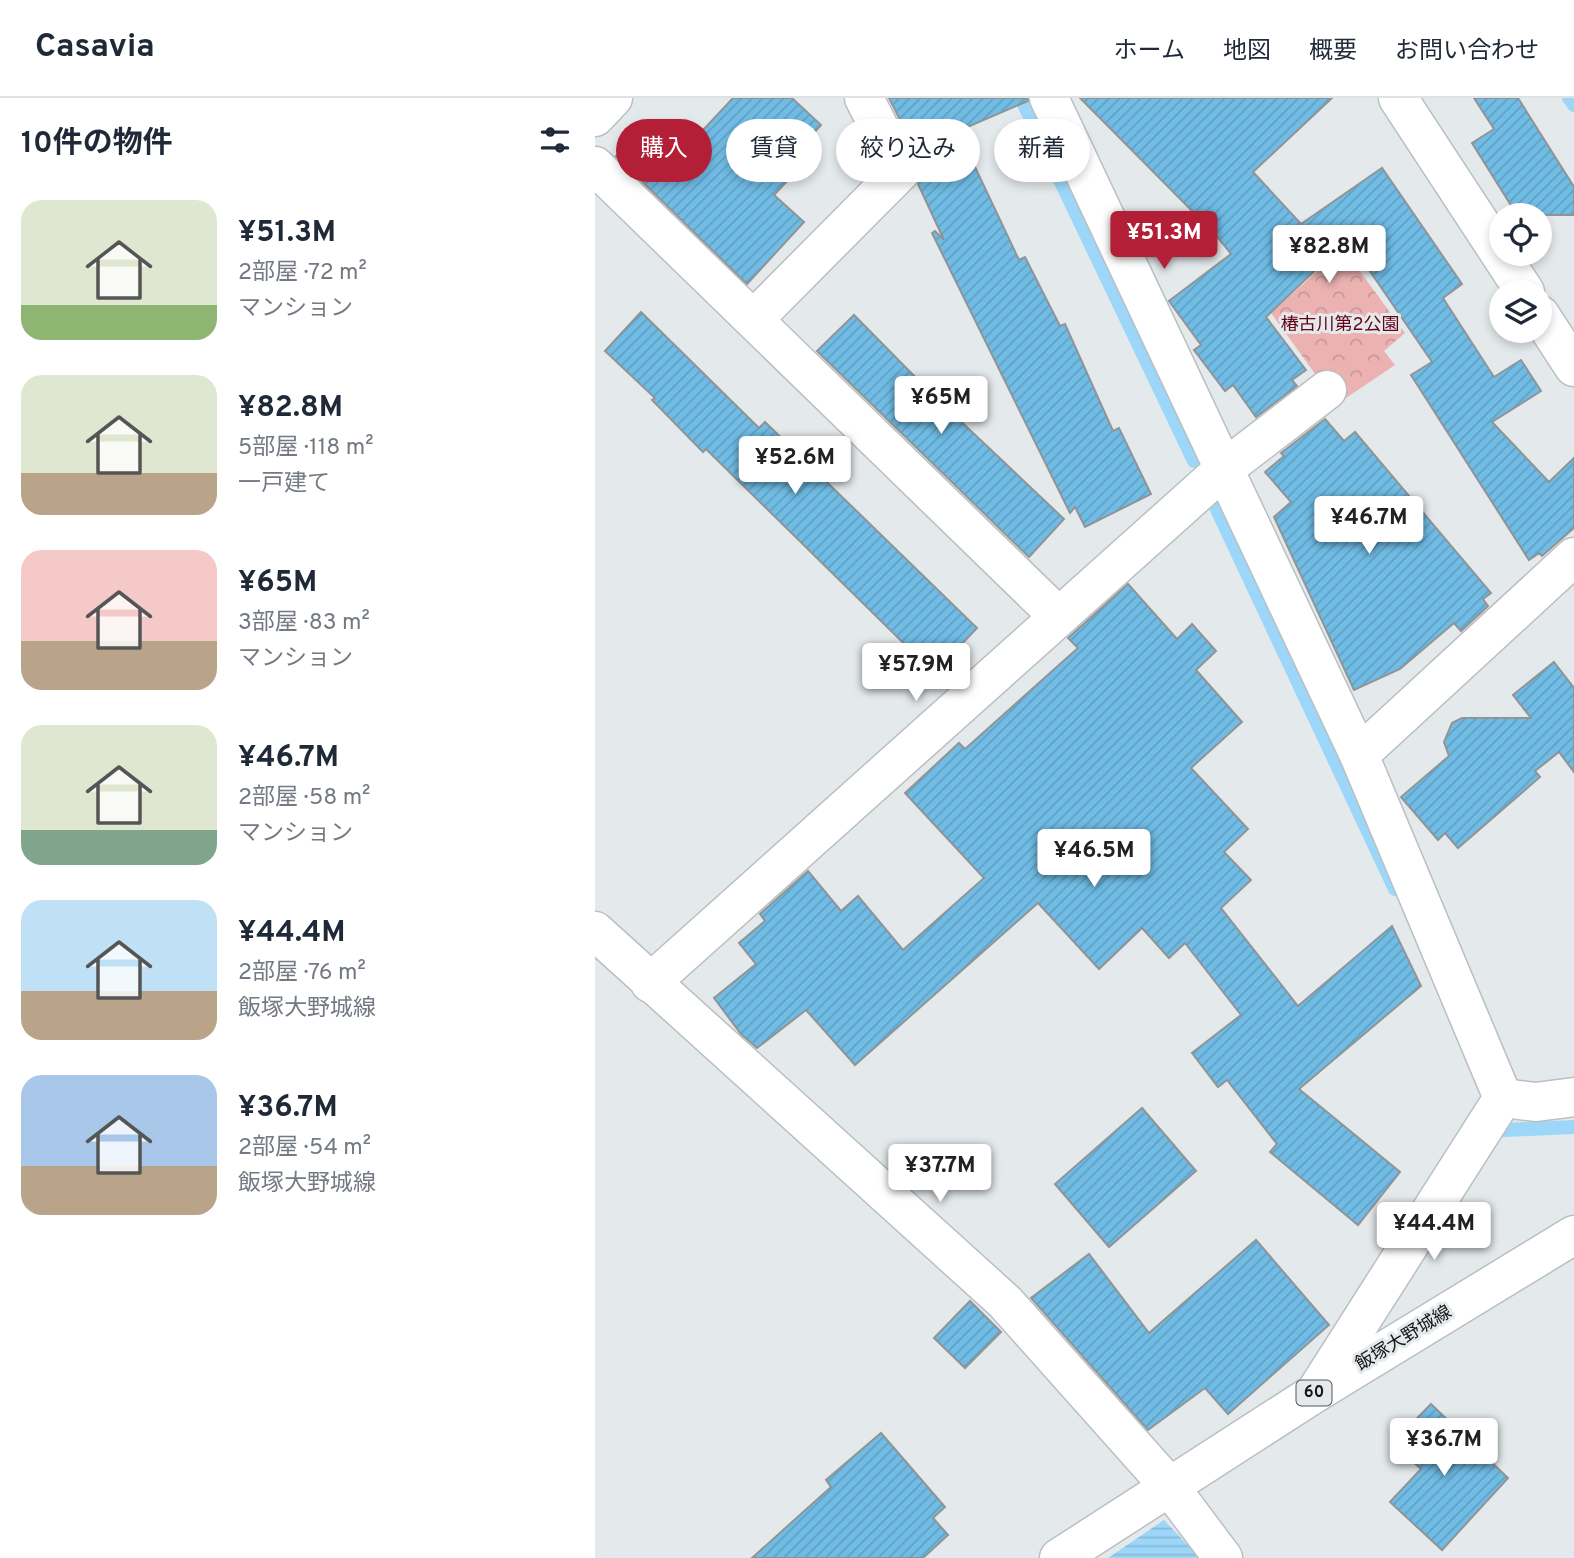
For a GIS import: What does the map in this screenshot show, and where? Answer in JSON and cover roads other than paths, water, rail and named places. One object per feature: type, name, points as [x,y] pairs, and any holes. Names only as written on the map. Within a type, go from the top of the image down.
[{"type":"street","points":[[595,117],[613,98]]},
{"type":"street","points":[[754,319],[901,171],[864,98]]},
{"type":"street","points":[[1049,98],[1359,755],[1503,1098]]},
{"type":"street","points":[[1398,98],[1517,280]]},
{"type":"street","points":[[595,166],[1058,615]]},
{"type":"street","points":[[1552,333],[1574,367]]},
{"type":"street","points":[[650,983],[1058,615],[1224,470],[1327,390]]},
{"type":"street","points":[[1359,755],[1574,557]]},
{"type":"street","points":[[595,932],[1005,1302],[1169,1486],[1223,1558]]},
{"type":"street","points":[[1503,1098],[1536,1102],[1574,1097]]},
{"type":"street","points":[[1315,1393],[1503,1098]]},
{"type":"street","name":"飯塚大野城線","points":[[1059,1558],[1315,1393],[1574,1236]]},
{"type":"water","points":[[1164,1520],[1200,1558],[1108,1558]]},
{"type":"waterway","points":[[1021,98],[1194,461]]},
{"type":"waterway","points":[[1569,98],[1574,105]]},
{"type":"waterway","points":[[1214,503],[1395,889]]},
{"type":"waterway","points":[[1504,1130],[1574,1127]]},
{"type":"park label","name":"椿古川第2公園","points":[[1340,325]]}]
